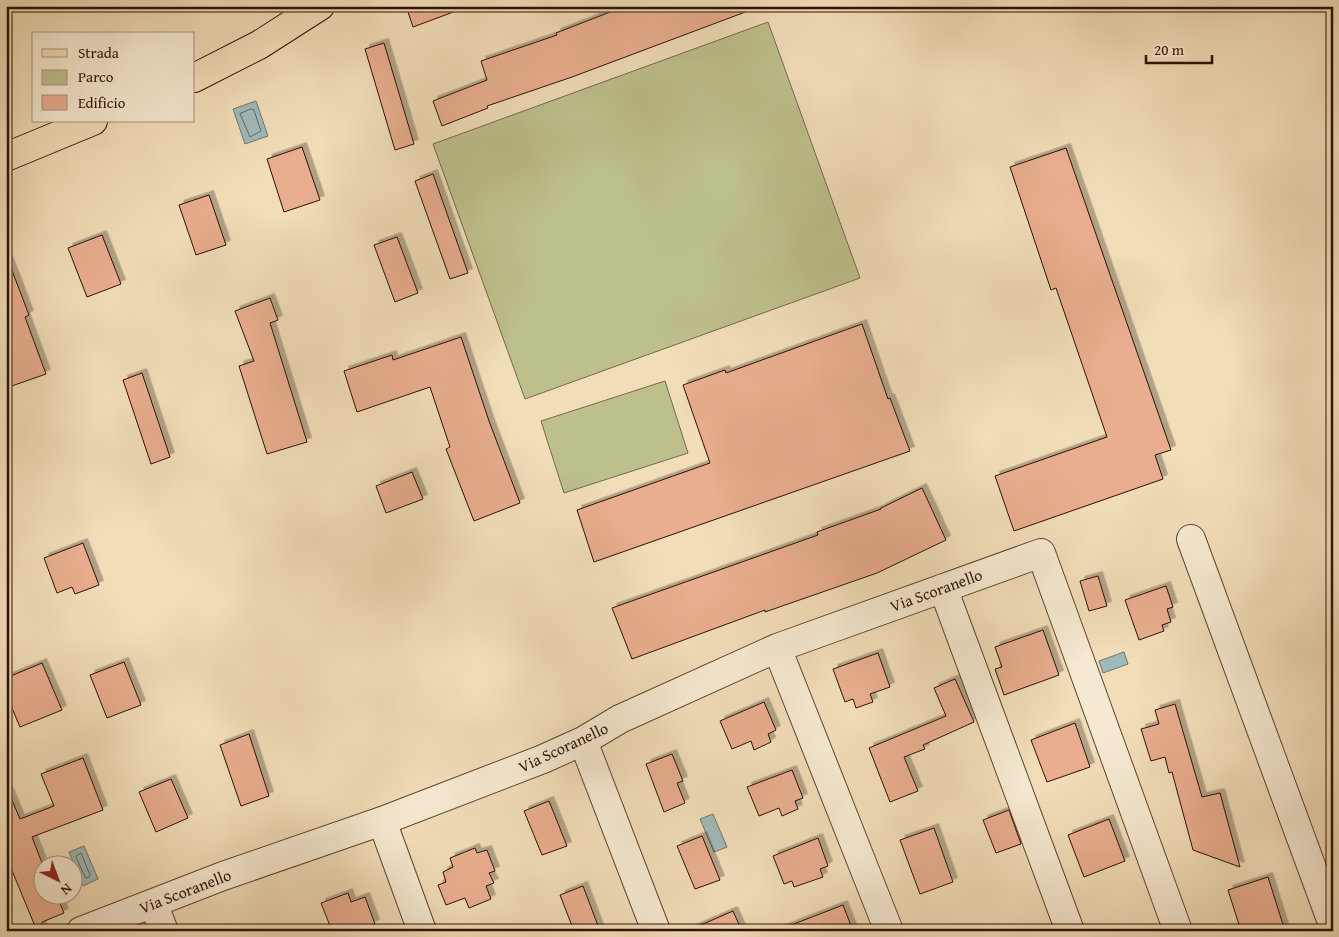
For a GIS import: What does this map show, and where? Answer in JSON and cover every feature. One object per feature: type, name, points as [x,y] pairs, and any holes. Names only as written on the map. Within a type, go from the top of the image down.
[{"type":"main road","points":[[195,77],[259,45],[320,6]]},
{"type":"main road","points":[[6,157],[91,122]]},
{"type":"street","points":[[1190,539],[1333,925]]},
{"type":"street","name":"Via Scoranello","points":[[80,931],[224,876],[382,822],[583,741],[620,720],[777,648],[1041,553],[1178,931]]},
{"type":"street","points":[[943,588],[1070,931]]},
{"type":"street","points":[[777,648],[889,931]]},
{"type":"street","points":[[583,741],[656,931]]},
{"type":"street","points":[[382,822],[422,931]]},
{"type":"street","points":[[153,903],[164,931]]},
{"type":"green space","points":[[768,22],[860,278],[525,399],[433,144]]},
{"type":"green space","points":[[665,381],[688,453],[564,493],[541,421]]},
{"type":"water","points":[[256,101],[268,136],[245,144],[233,109]]},
{"type":"water","points":[[1124,652],[1128,664],[1103,673],[1099,661]]},
{"type":"water","points":[[713,814],[727,847],[714,852],[700,819]]},
{"type":"water","points":[[84,846],[98,879],[83,886],[82,854],[70,854],[69,852]]},
{"type":"building","points":[[406,6],[463,6],[464,8],[413,27]]},
{"type":"building","points":[[638,6],[755,6],[756,8],[572,77],[487,106],[488,108],[442,126],[433,101],[487,80],[481,61],[557,35],[556,33],[623,7],[625,11]]},
{"type":"building","points":[[384,43],[414,144],[395,150],[365,49]]},
{"type":"building","points":[[302,147],[320,200],[284,212],[267,159]]},
{"type":"building","points":[[1066,148],[1171,450],[1155,455],[1163,479],[1014,531],[995,476],[1107,437],[1056,288],[1051,290],[1010,167]]},
{"type":"building","points":[[433,174],[468,273],[450,279],[415,181]]},
{"type":"building","points":[[209,195],[226,245],[196,255],[179,205]]},
{"type":"building","points":[[102,235],[121,284],[87,297],[68,248]]},
{"type":"building","points":[[397,237],[418,293],[395,302],[374,245]]},
{"type":"building","points":[[8,260],[29,315],[25,317],[46,374],[6,388],[6,261]]},
{"type":"building","points":[[270,298],[278,320],[270,323],[307,442],[267,454],[239,366],[254,361],[235,311]]},
{"type":"building","points":[[862,324],[888,399],[890,398],[910,451],[594,562],[577,510],[710,463],[683,385],[725,370],[726,373]]},
{"type":"building","points":[[461,337],[489,421],[520,503],[474,521],[446,449],[450,447],[430,387],[357,412],[344,371],[392,355],[393,360]]},
{"type":"building","points":[[142,373],[170,457],[151,464],[123,380]]},
{"type":"building","points":[[412,472],[423,499],[386,513],[376,486]]},
{"type":"building","points":[[922,488],[946,540],[877,573],[765,612],[765,610],[632,659],[612,608],[818,535],[817,532],[881,509]]},
{"type":"building","points":[[83,543],[99,585],[75,594],[72,587],[57,593],[44,558]]},
{"type":"building","points":[[1098,576],[1107,606],[1089,611],[1080,581]]},
{"type":"building","points":[[1166,586],[1173,607],[1167,609],[1171,622],[1162,625],[1164,631],[1139,640],[1125,600]]},
{"type":"building","points":[[1043,630],[1059,675],[1004,695],[995,669],[1002,667],[995,647]]},
{"type":"building","points":[[878,653],[890,687],[870,694],[873,702],[856,708],[853,699],[845,702],[833,669]]},
{"type":"building","points":[[124,662],[141,705],[107,718],[90,675]]},
{"type":"building","points":[[42,663],[62,710],[20,727],[6,694],[6,678]]},
{"type":"building","points":[[955,679],[974,722],[923,745],[925,749],[904,757],[918,791],[890,802],[869,748],[946,716],[934,688]]},
{"type":"building","points":[[764,702],[776,730],[768,734],[771,742],[754,750],[751,741],[732,749],[720,721]]},
{"type":"building","points":[[1175,704],[1202,797],[1220,793],[1240,867],[1193,850],[1172,772],[1169,773],[1165,757],[1151,761],[1141,729],[1159,724],[1155,710]]},
{"type":"building","points":[[1075,723],[1090,767],[1047,782],[1031,740]]},
{"type":"building","points":[[249,734],[269,796],[241,806],[220,745]]},
{"type":"building","points":[[672,754],[683,781],[677,783],[685,803],[664,812],[646,764]]},
{"type":"building","points":[[83,758],[103,810],[32,837],[39,854],[32,854],[32,904],[60,904],[64,913],[42,922],[42,931],[37,931],[6,856],[6,786],[20,819],[54,806],[41,774]]},
{"type":"building","points":[[792,770],[803,798],[795,801],[798,809],[782,816],[779,808],[759,816],[747,787]]},
{"type":"building","points":[[171,779],[188,818],[156,832],[139,792]]},
{"type":"building","points":[[549,801],[567,846],[542,855],[524,811]]},
{"type":"building","points":[[1009,810],[1021,844],[996,853],[983,820]]},
{"type":"building","points":[[1109,819],[1125,861],[1084,877],[1068,835]]},
{"type":"building","points":[[934,828],[953,882],[920,894],[900,840]]},
{"type":"building","points":[[702,836],[720,880],[695,889],[677,846]]},
{"type":"building","points":[[818,838],[828,866],[820,869],[823,877],[794,887],[792,881],[784,884],[773,856]]},
{"type":"building","points":[[475,848],[477,853],[487,850],[495,871],[489,873],[494,883],[486,886],[491,899],[469,908],[465,898],[446,905],[438,885],[446,882],[443,872],[453,867],[450,858]]},
{"type":"building","points":[[1268,877],[1285,931],[1241,931],[1228,890]]},
{"type":"building","points":[[583,886],[600,931],[574,931],[560,895]]},
{"type":"building","points":[[348,893],[351,902],[365,897],[375,924],[356,931],[332,931],[321,903]]},
{"type":"building","points":[[843,905],[853,931],[781,931],[781,929]]},
{"type":"building","points":[[733,911],[742,931],[687,931]]}]
